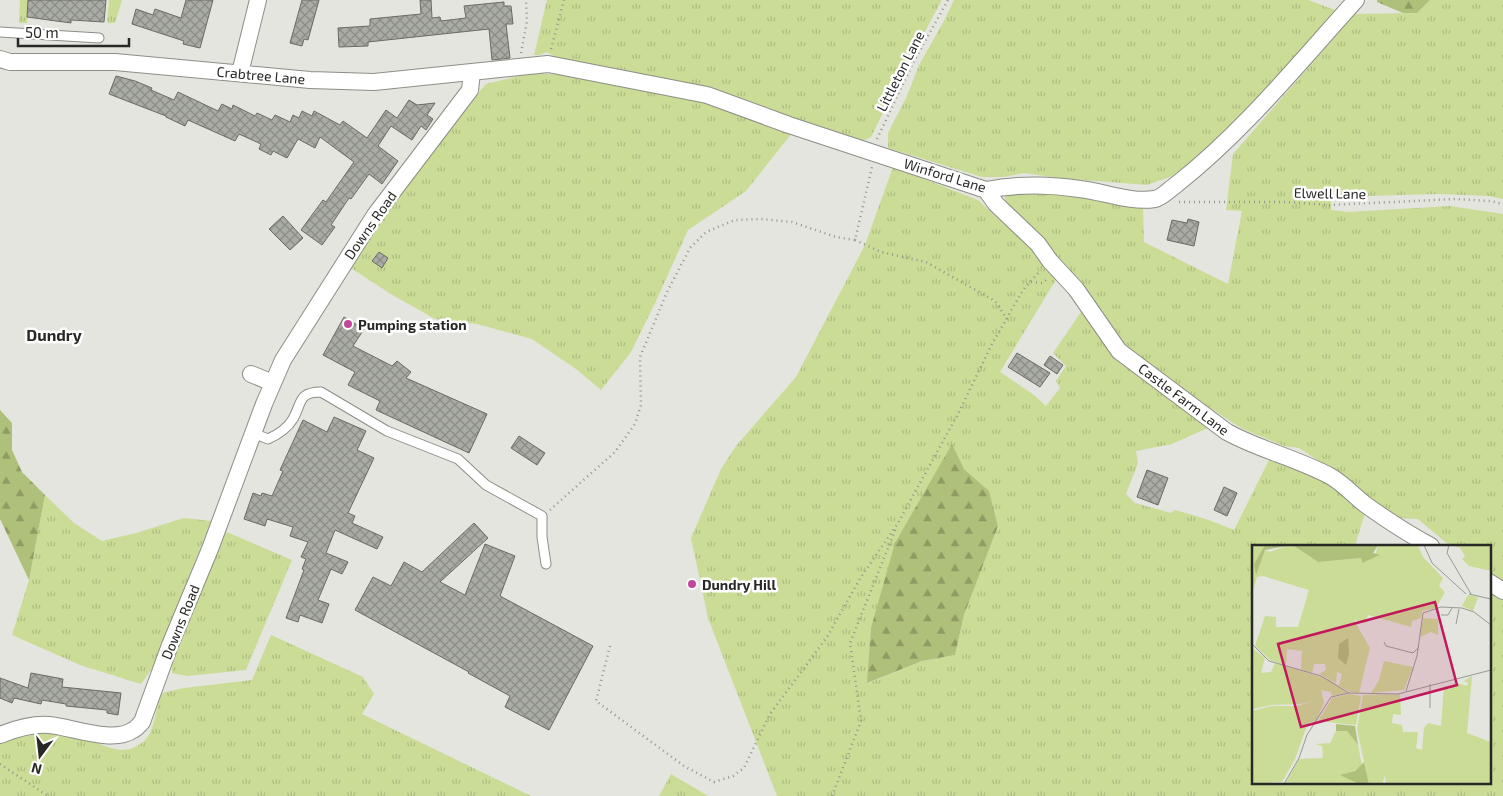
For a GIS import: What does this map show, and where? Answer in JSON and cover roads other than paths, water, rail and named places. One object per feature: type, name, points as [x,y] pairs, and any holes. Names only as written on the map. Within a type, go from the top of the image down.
[{"type":"street","points":[[240,73],[258,0]]},
{"type":"street","name":"Winford Lane","points":[[523,66],[548,64],[707,95],[789,125],[986,190],[1034,184],[1081,188],[1130,198],[1157,199],[1208,160],[1270,96],[1356,0]]},
{"type":"street","name":"Crabtree Lane","points":[[0,60],[10,62],[115,62],[310,80],[374,82],[523,66]]},
{"type":"street","name":"Downs Road","points":[[0,735],[27,726],[47,725],[108,735],[124,734],[133,731],[142,722],[170,645],[210,550],[253,433],[283,360],[375,215],[470,90],[472,72]]},
{"type":"street","name":"Castle Farm Lane","points":[[986,190],[996,204],[1038,244],[1050,261],[1076,289],[1120,351],[1227,432],[1246,442],[1302,462],[1332,478],[1406,533],[1429,545]]},
{"type":"street","points":[[251,374],[273,383]]},
{"type":"street","points":[[1490,583],[1503,592]]},
{"type":"lane","points":[[0,32],[98,38]]},
{"type":"lane","points":[[253,433],[268,439],[275,436],[284,430],[292,420],[301,399],[305,395],[311,392],[321,392],[387,431],[458,459],[486,485],[542,516],[542,537],[546,564]]},
{"type":"place","name":"Pumping station","points":[[348,324]]},
{"type":"place","name":"Dundry Hill","points":[[692,584]]},
{"type":"district","name":"Dundry","points":[[54,334]]}]
